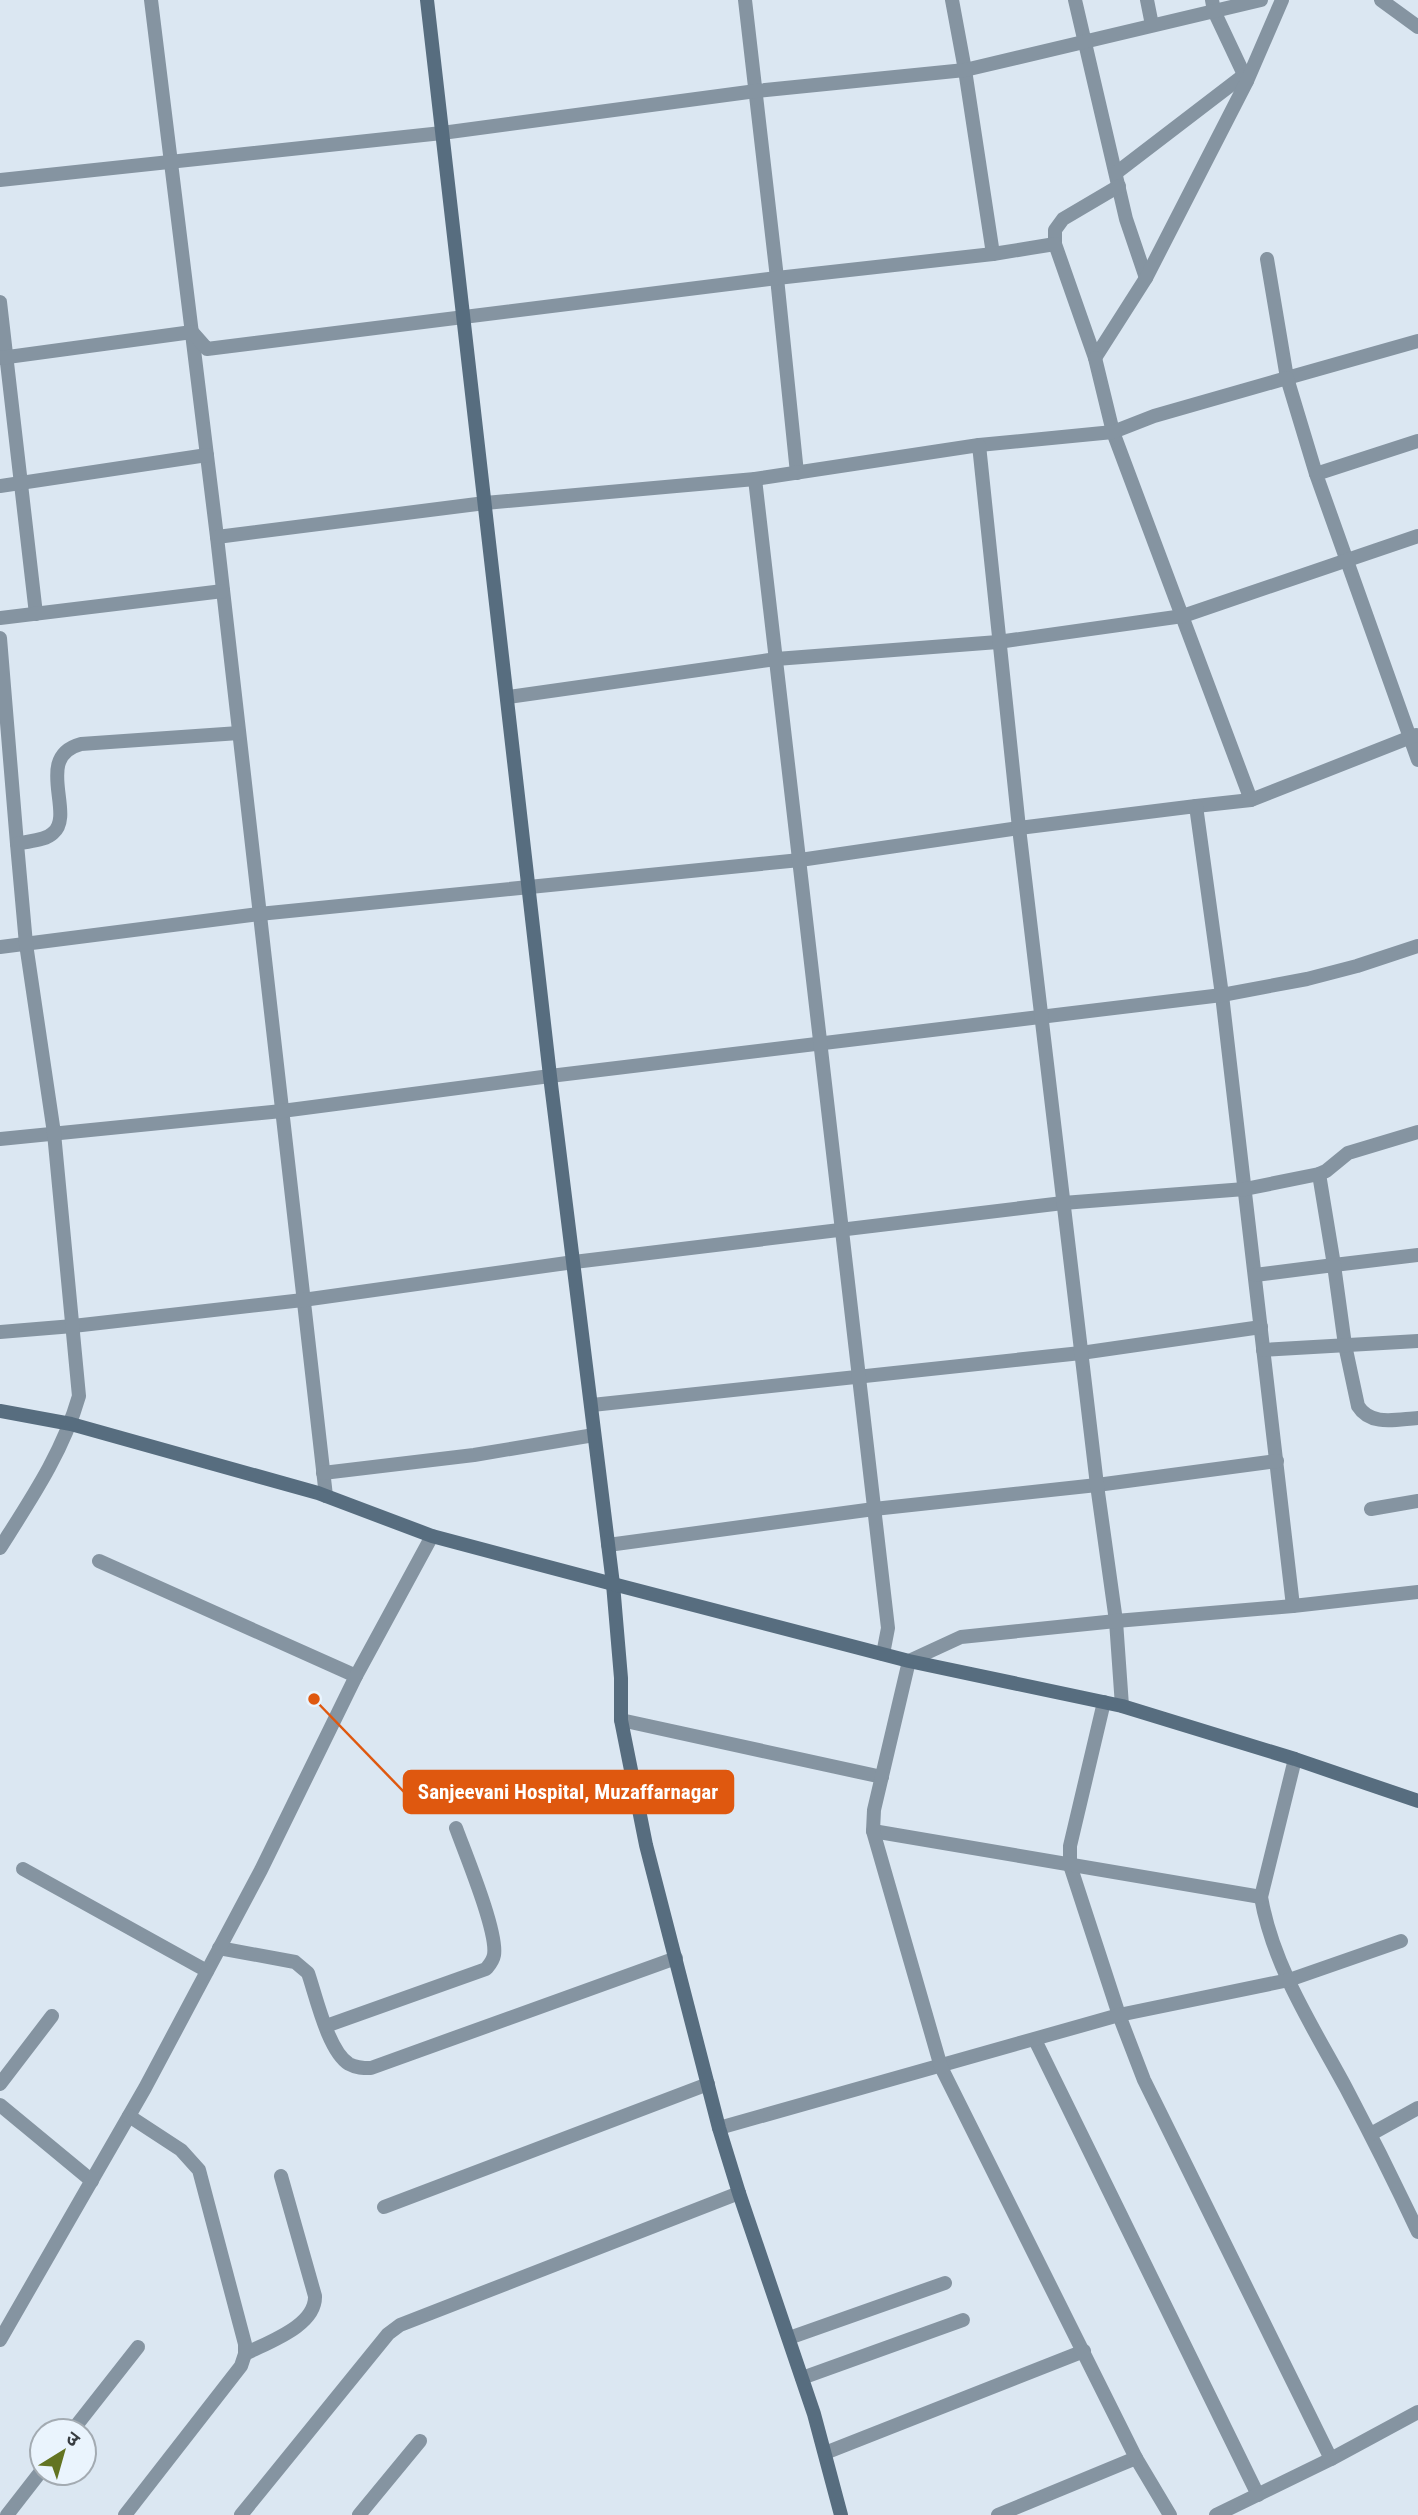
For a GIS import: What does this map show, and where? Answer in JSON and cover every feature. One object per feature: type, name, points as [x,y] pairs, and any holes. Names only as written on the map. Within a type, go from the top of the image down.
[{"type":"street","points":[[151,0],[217,537],[326,1496]]},
{"type":"street","points":[[427,0],[550,1076],[613,1584],[621,1678],[621,1720],[646,1845],[719,2128],[802,2378],[841,2515]]},
{"type":"street","points":[[745,0],[778,278],[797,473]]},
{"type":"street","points":[[952,0],[993,254]]},
{"type":"street","points":[[1075,0],[1126,219],[1146,278]]},
{"type":"street","points":[[1147,0],[1152,25]]},
{"type":"street","points":[[0,180],[442,133],[756,91],[965,70],[1152,25],[1213,5],[1261,0]]},
{"type":"street","points":[[1095,358],[1146,278],[1282,0]]},
{"type":"street","points":[[1381,0],[1418,27]]},
{"type":"street","points":[[1213,5],[1245,78]]},
{"type":"street","points":[[1245,78],[1117,180],[1063,219],[1055,230],[1055,244],[1095,358],[1113,432],[1251,800]]},
{"type":"street","points":[[192,332],[207,349],[993,254],[1055,244]]},
{"type":"street","points":[[1267,259],[1287,378],[1316,474],[1414,736],[1418,760]]},
{"type":"street","points":[[0,302],[3,358],[22,483],[36,614]]},
{"type":"street","points":[[3,358],[192,332]]},
{"type":"street","points":[[217,537],[485,503],[755,479],[979,445],[1113,432],[1154,416],[1418,341]]},
{"type":"street","points":[[1316,474],[1418,441]]},
{"type":"street","points":[[979,445],[1019,828],[1097,1485],[1116,1620],[1122,1706]]},
{"type":"street","points":[[0,486],[207,455]]},
{"type":"street","points":[[755,479],[888,1628],[883,1654]]},
{"type":"street","points":[[508,697],[776,659],[998,642],[1183,616],[1418,537]]},
{"type":"street","points":[[0,618],[223,591]]},
{"type":"street","points":[[0,638],[26,944],[54,1133],[79,1396],[71,1424],[47,1474],[0,1548]]},
{"type":"street","points":[[16,844],[49,836],[57,830],[59,759],[68,747],[239,733]]},
{"type":"street","points":[[0,947],[260,914],[800,860],[1019,828],[1251,800],[1414,736]]},
{"type":"street","points":[[1196,806],[1222,995],[1293,1606]]},
{"type":"street","points":[[0,1139],[282,1111],[1222,995],[1307,979],[1418,946]]},
{"type":"street","points":[[0,1332],[303,1300],[574,1262],[1063,1203],[1245,1189],[1319,1174],[1348,1153],[1418,1132]]},
{"type":"street","points":[[1319,1174],[1345,1345],[1359,1406],[1363,1413],[1382,1421],[1418,1418]]},
{"type":"street","points":[[1255,1275],[1418,1255]]},
{"type":"street","points":[[592,1405],[1081,1353],[1261,1327]]},
{"type":"street","points":[[1263,1350],[1418,1341]]},
{"type":"street","points":[[0,1411],[71,1424],[326,1496],[432,1536],[613,1584],[909,1661],[1122,1706],[1295,1759],[1418,1801]]},
{"type":"street","points":[[323,1474],[474,1455],[594,1435]]},
{"type":"street","points":[[608,1545],[874,1509],[1097,1485],[1276,1461]]},
{"type":"street","points":[[1371,1509],[1418,1501]]},
{"type":"street","points":[[0,2340],[129,2116],[207,1971],[261,1870],[356,1676],[432,1536]]},
{"type":"street","points":[[99,1560],[356,1676]]},
{"type":"street","points":[[909,1661],[961,1637],[1418,1592]]},
{"type":"street","points":[[909,1661],[874,1810],[873,1830],[941,2067],[1136,2458],[1170,2515]]},
{"type":"street","points":[[1104,1702],[1070,1846],[1070,1865],[1119,2015],[1144,2080],[1331,2459]]},
{"type":"street","points":[[621,1720],[882,1777]]},
{"type":"street","points":[[1295,1759],[1261,1897],[1265,1919],[1289,1980],[1371,2134],[1418,2232]]},
{"type":"street","points":[[326,2026],[486,1969],[492,1961],[495,1945],[488,1919],[456,1828]]},
{"type":"street","points":[[873,1830],[1261,1897]]},
{"type":"street","points":[[23,1869],[207,1971]]},
{"type":"street","points":[[719,2128],[1119,2015],[1289,1980],[1401,1941]]},
{"type":"street","points":[[219,1948],[300,1965],[307,1973],[334,2048],[342,2059],[356,2067],[371,2068],[676,1958]]},
{"type":"street","points":[[0,2084],[52,2016]]},
{"type":"street","points":[[1035,2040],[1258,2495]]},
{"type":"street","points":[[384,2207],[708,2084]]},
{"type":"street","points":[[0,2105],[92,2181]]},
{"type":"street","points":[[1371,2134],[1418,2108]]},
{"type":"street","points":[[125,2515],[241,2367],[245,2354],[242,2332],[199,2170],[181,2150],[129,2116]]},
{"type":"street","points":[[245,2354],[301,2323],[310,2316],[315,2305],[315,2296],[281,2176]]},
{"type":"street","points":[[242,2515],[388,2334],[400,2325],[739,2193]]},
{"type":"street","points":[[789,2338],[946,2283]]},
{"type":"street","points":[[802,2378],[963,2320]]},
{"type":"street","points":[[83,2417],[138,2347]]},
{"type":"street","points":[[825,2453],[1084,2351]]},
{"type":"street","points":[[1216,2515],[1331,2459],[1418,2412]]},
{"type":"street","points":[[359,2515],[420,2441]]},
{"type":"street","points":[[998,2515],[1136,2458]]},
{"type":"street","points":[[7,2515],[29,2487]]},
{"type":"place","name":"Sanjeevani Hospital, Muzaffarnagar","points":[[314,1699]]}]
